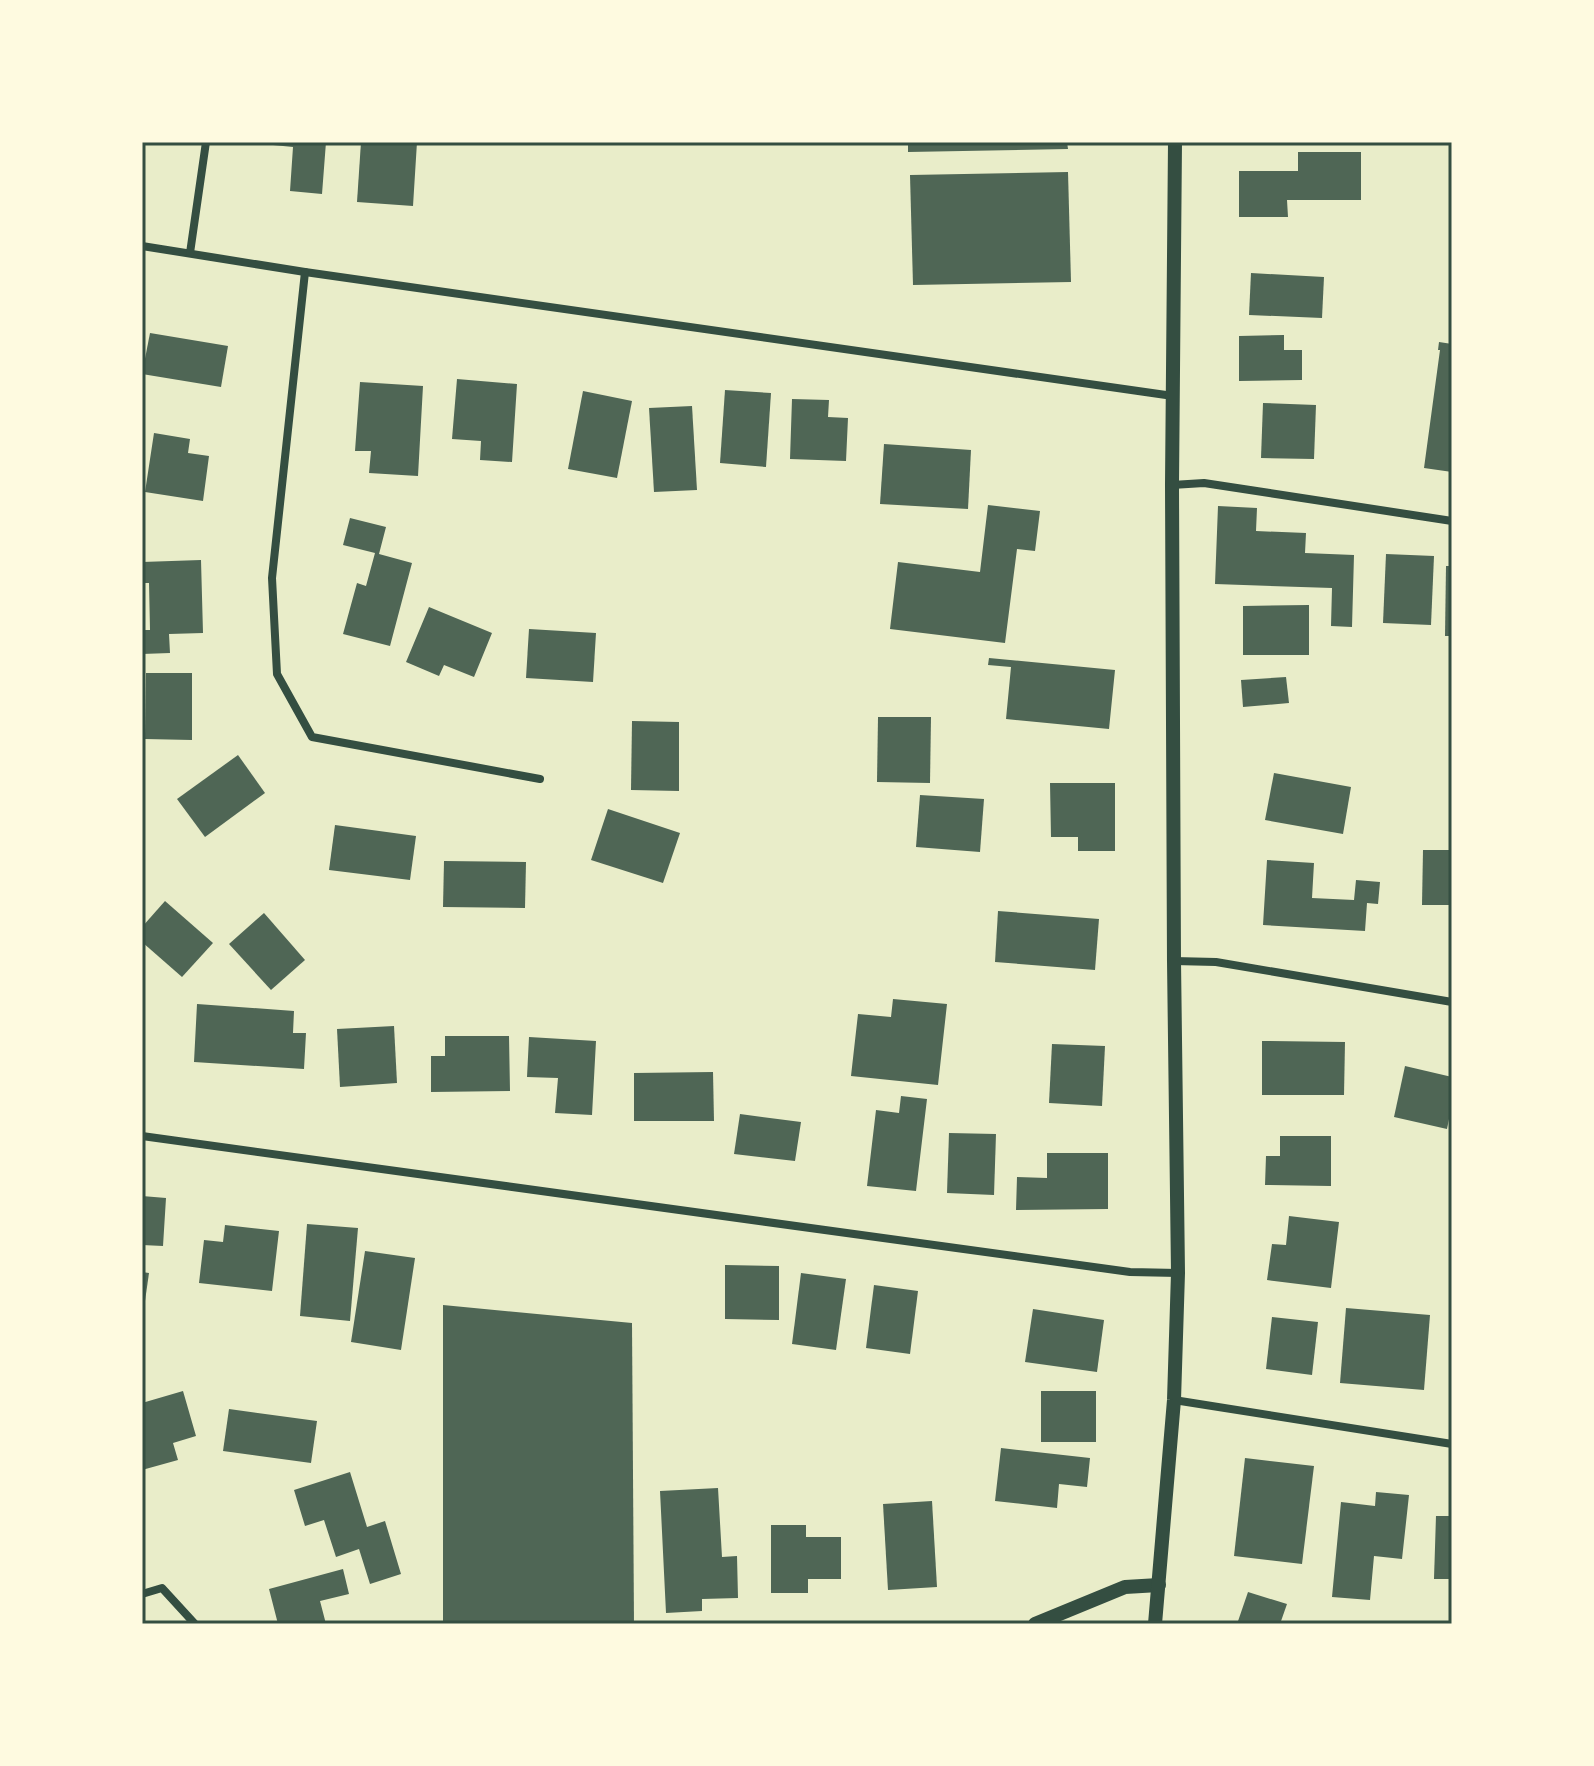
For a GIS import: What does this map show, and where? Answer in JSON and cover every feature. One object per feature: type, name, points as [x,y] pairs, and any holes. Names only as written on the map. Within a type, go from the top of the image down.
[{"type":"street","points":[[190,253],[206,142]]},
{"type":"street","points":[[1155,1624],[1174,1400],[1178,1273],[1172,485],[1175,142]]},
{"type":"street","points":[[142,246],[1174,396]]},
{"type":"street","points":[[305,272],[272,578],[277,674],[312,737],[540,779]]},
{"type":"street","points":[[1172,485],[1204,483],[1452,521]]},
{"type":"street","points":[[1174,961],[1216,962],[1452,1002]]},
{"type":"street","points":[[142,1136],[1130,1272],[1178,1273]]},
{"type":"street","points":[[1174,1400],[1452,1444]]},
{"type":"street","points":[[1035,1624],[1125,1587],[1159,1585]]},
{"type":"street","points":[[142,1594],[162,1588],[195,1624]]},
{"type":"building","points":[[264,142],[326,142],[322,194],[290,191],[293,147]]},
{"type":"building","points":[[361,142],[417,142],[413,206],[357,202]]},
{"type":"building","points":[[908,142],[1067,142],[1068,149],[908,152]]},
{"type":"building","points":[[1298,152],[1361,152],[1361,200],[1287,200],[1288,217],[1239,217],[1239,171],[1298,171]]},
{"type":"building","points":[[1068,172],[1071,282],[913,285],[910,175]]},
{"type":"building","points":[[1251,273],[1324,277],[1322,318],[1249,315]]},
{"type":"building","points":[[150,333],[228,346],[221,387],[142,374]]},
{"type":"building","points":[[1284,335],[1284,350],[1302,350],[1302,380],[1239,381],[1239,336]]},
{"type":"building","points":[[1439,342],[1452,344],[1452,472],[1424,468]]},
{"type":"building","points":[[457,379],[517,384],[512,462],[480,460],[481,441],[452,439]]},
{"type":"building","points":[[360,382],[423,386],[418,476],[369,473],[371,451],[355,451]]},
{"type":"building","points":[[725,390],[771,393],[766,467],[720,463]]},
{"type":"building","points":[[583,391],[632,401],[617,478],[568,469]]},
{"type":"building","points":[[792,399],[829,400],[828,417],[848,418],[846,461],[790,459]]},
{"type":"building","points":[[1263,403],[1316,405],[1314,459],[1261,458]]},
{"type":"building","points":[[692,406],[697,490],[654,492],[649,408]]},
{"type":"building","points":[[154,433],[190,439],[188,453],[209,456],[203,501],[145,492]]},
{"type":"building","points":[[884,444],[971,450],[968,509],[880,504]]},
{"type":"building","points":[[988,505],[1040,511],[1035,551],[1017,549],[1005,643],[890,629],[898,562],[980,572]]},
{"type":"building","points":[[1218,506],[1257,508],[1256,531],[1306,533],[1305,553],[1354,555],[1352,627],[1331,626],[1332,588],[1215,584]]},
{"type":"building","points":[[350,518],[386,527],[379,554],[412,563],[390,646],[343,634],[357,583],[366,586],[375,553],[343,545]]},
{"type":"building","points":[[1386,554],[1434,556],[1431,625],[1383,623]]},
{"type":"building","points":[[201,560],[203,633],[169,634],[170,653],[142,654],[142,630],[150,630],[149,583],[142,583],[142,562]]},
{"type":"building","points":[[1446,566],[1452,566],[1452,636],[1445,636]]},
{"type":"building","points":[[1309,605],[1309,655],[1243,655],[1243,606]]},
{"type":"building","points":[[429,607],[492,633],[474,677],[444,665],[439,676],[406,662]]},
{"type":"building","points":[[529,629],[596,633],[593,682],[526,678]]},
{"type":"building","points":[[989,658],[1115,670],[1109,729],[1006,719],[1011,667],[988,665]]},
{"type":"building","points":[[146,673],[192,673],[192,740],[145,739]]},
{"type":"building","points":[[1286,677],[1289,703],[1243,707],[1241,680]]},
{"type":"building","points":[[878,717],[931,717],[930,783],[877,782]]},
{"type":"building","points":[[632,721],[679,722],[679,791],[631,790]]},
{"type":"building","points":[[238,755],[265,793],[205,837],[177,799]]},
{"type":"building","points":[[1274,773],[1351,787],[1343,834],[1265,820]]},
{"type":"building","points":[[1050,783],[1115,783],[1115,851],[1078,851],[1078,837],[1051,837]]},
{"type":"building","points":[[920,795],[984,799],[980,852],[916,847]]},
{"type":"building","points":[[608,809],[680,833],[663,883],[591,860]]},
{"type":"building","points":[[335,825],[416,836],[410,880],[329,870]]},
{"type":"building","points":[[1423,850],[1452,850],[1452,905],[1422,905]]},
{"type":"building","points":[[1267,860],[1314,863],[1312,898],[1354,900],[1356,880],[1380,882],[1378,904],[1367,903],[1365,931],[1263,925]]},
{"type":"building","points":[[444,861],[526,862],[525,908],[443,907]]},
{"type":"building","points":[[165,901],[213,943],[182,977],[142,942],[142,927]]},
{"type":"building","points":[[998,911],[1099,919],[1095,970],[995,962]]},
{"type":"building","points":[[264,913],[305,960],[271,990],[229,944]]},
{"type":"building","points":[[893,999],[947,1004],[938,1085],[851,1076],[858,1014],[891,1017]]},
{"type":"building","points":[[197,1004],[294,1011],[293,1033],[306,1033],[304,1069],[194,1062]]},
{"type":"building","points":[[394,1026],[397,1083],[340,1087],[337,1029]]},
{"type":"building","points":[[445,1036],[509,1036],[510,1091],[431,1092],[431,1056],[445,1056]]},
{"type":"building","points":[[529,1037],[596,1041],[592,1115],[555,1113],[558,1078],[527,1077]]},
{"type":"building","points":[[1262,1041],[1345,1042],[1344,1095],[1262,1095]]},
{"type":"building","points":[[1052,1044],[1105,1046],[1102,1106],[1049,1103]]},
{"type":"building","points":[[1405,1066],[1452,1077],[1452,1104],[1447,1129],[1394,1117]]},
{"type":"building","points":[[713,1072],[714,1121],[634,1121],[634,1073]]},
{"type":"building","points":[[901,1096],[927,1099],[916,1191],[867,1186],[876,1110],[899,1113]]},
{"type":"building","points":[[740,1114],[801,1122],[795,1161],[734,1154]]},
{"type":"building","points":[[949,1133],[996,1134],[994,1195],[947,1193]]},
{"type":"building","points":[[1280,1136],[1331,1136],[1331,1186],[1265,1185],[1266,1156],[1280,1156]]},
{"type":"building","points":[[1047,1153],[1108,1153],[1108,1209],[1016,1210],[1017,1177],[1047,1178]]},
{"type":"building","points":[[142,1196],[166,1198],[163,1246],[142,1245]]},
{"type":"building","points":[[1289,1216],[1339,1222],[1331,1288],[1267,1280],[1272,1244],[1286,1245]]},
{"type":"building","points":[[307,1224],[358,1228],[350,1321],[300,1316]]},
{"type":"building","points":[[225,1225],[279,1231],[272,1291],[199,1283],[204,1240],[223,1242]]},
{"type":"building","points":[[365,1251],[415,1258],[401,1350],[351,1342]]},
{"type":"building","points":[[725,1265],[779,1266],[779,1320],[725,1319]]},
{"type":"building","points":[[142,1272],[149,1273],[144,1308],[142,1307]]},
{"type":"building","points":[[801,1273],[846,1279],[836,1350],[792,1344]]},
{"type":"building","points":[[874,1285],[918,1291],[910,1354],[866,1348]]},
{"type":"building","points":[[443,1305],[632,1323],[634,1624],[443,1624]]},
{"type":"building","points":[[1346,1308],[1430,1315],[1424,1390],[1340,1383]]},
{"type":"building","points":[[1033,1309],[1104,1320],[1097,1372],[1025,1362]]},
{"type":"building","points":[[1272,1317],[1318,1322],[1312,1375],[1266,1369]]},
{"type":"building","points":[[183,1391],[196,1436],[173,1443],[178,1460],[142,1470],[142,1403]]},
{"type":"building","points":[[1041,1391],[1096,1391],[1096,1442],[1041,1442]]},
{"type":"building","points":[[229,1409],[317,1421],[311,1463],[223,1451]]},
{"type":"building","points":[[1001,1448],[1090,1458],[1087,1487],[1059,1484],[1057,1508],[995,1501]]},
{"type":"building","points":[[1245,1458],[1314,1466],[1302,1564],[1234,1556]]},
{"type":"building","points":[[350,1472],[367,1527],[385,1521],[401,1574],[370,1584],[359,1549],[336,1557],[324,1520],[305,1526],[294,1490]]},
{"type":"building","points":[[718,1488],[722,1557],[737,1556],[738,1598],[702,1599],[702,1611],[666,1613],[660,1491]]},
{"type":"building","points":[[1376,1492],[1409,1495],[1402,1559],[1374,1556],[1370,1600],[1332,1597],[1341,1502],[1375,1506]]},
{"type":"building","points":[[932,1501],[937,1587],[888,1590],[883,1504]]},
{"type":"building","points":[[1436,1516],[1452,1516],[1452,1579],[1434,1579]]},
{"type":"building","points":[[771,1525],[806,1525],[806,1537],[841,1537],[841,1579],[808,1579],[808,1593],[771,1593]]},
{"type":"building","points":[[343,1569],[349,1594],[320,1601],[326,1624],[278,1624],[269,1589]]},
{"type":"building","points":[[1248,1592],[1287,1604],[1280,1624],[1237,1624]]}]
